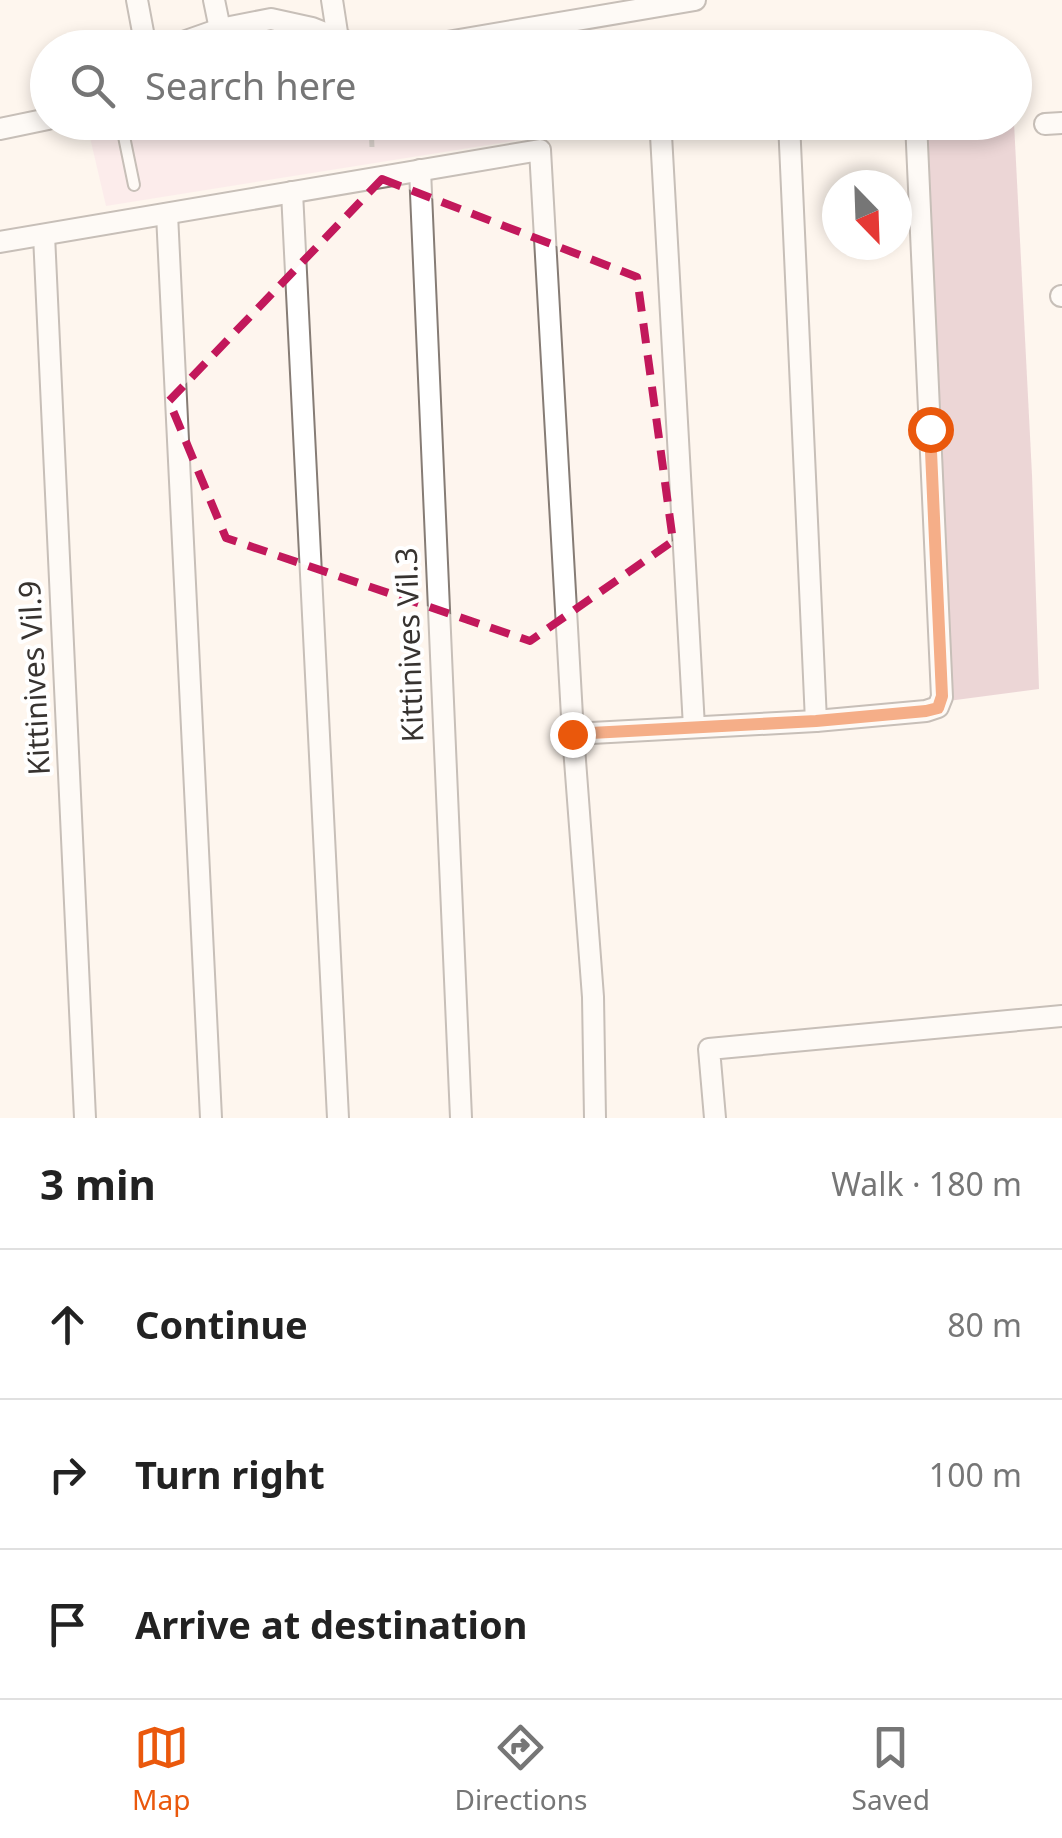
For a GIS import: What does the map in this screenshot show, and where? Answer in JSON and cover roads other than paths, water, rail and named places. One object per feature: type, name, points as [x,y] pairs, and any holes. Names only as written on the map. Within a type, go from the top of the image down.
[{"type":"street","points":[[137,0],[143,30]]},
{"type":"street","points":[[214,0],[220,29]]},
{"type":"street","points":[[332,0],[337,30]]},
{"type":"street","points":[[518,30],[695,0]]},
{"type":"street","points":[[217,30],[269,9],[317,30]]},
{"type":"street","points":[[0,129],[30,123]]},
{"type":"street","points":[[662,140],[694,727]]},
{"type":"street","points":[[790,140],[816,721]]},
{"type":"street","points":[[572,734],[816,721],[938,708],[942,696],[917,140]]},
{"type":"street","points":[[0,242],[540,150],[572,734],[592,998],[595,1118]]},
{"type":"street","name":"Kittinives Vil.3","points":[[420,170],[461,1118]]},
{"type":"street","points":[[292,192],[338,1118]]},
{"type":"street","points":[[166,214],[212,1118]]},
{"type":"street","name":"Kittinives Vil.9","points":[[44,234],[85,1118]]},
{"type":"street","points":[[715,1118],[709,1049],[1062,1016]]},
{"type":"lane","points":[[124,140],[134,185]]}]
